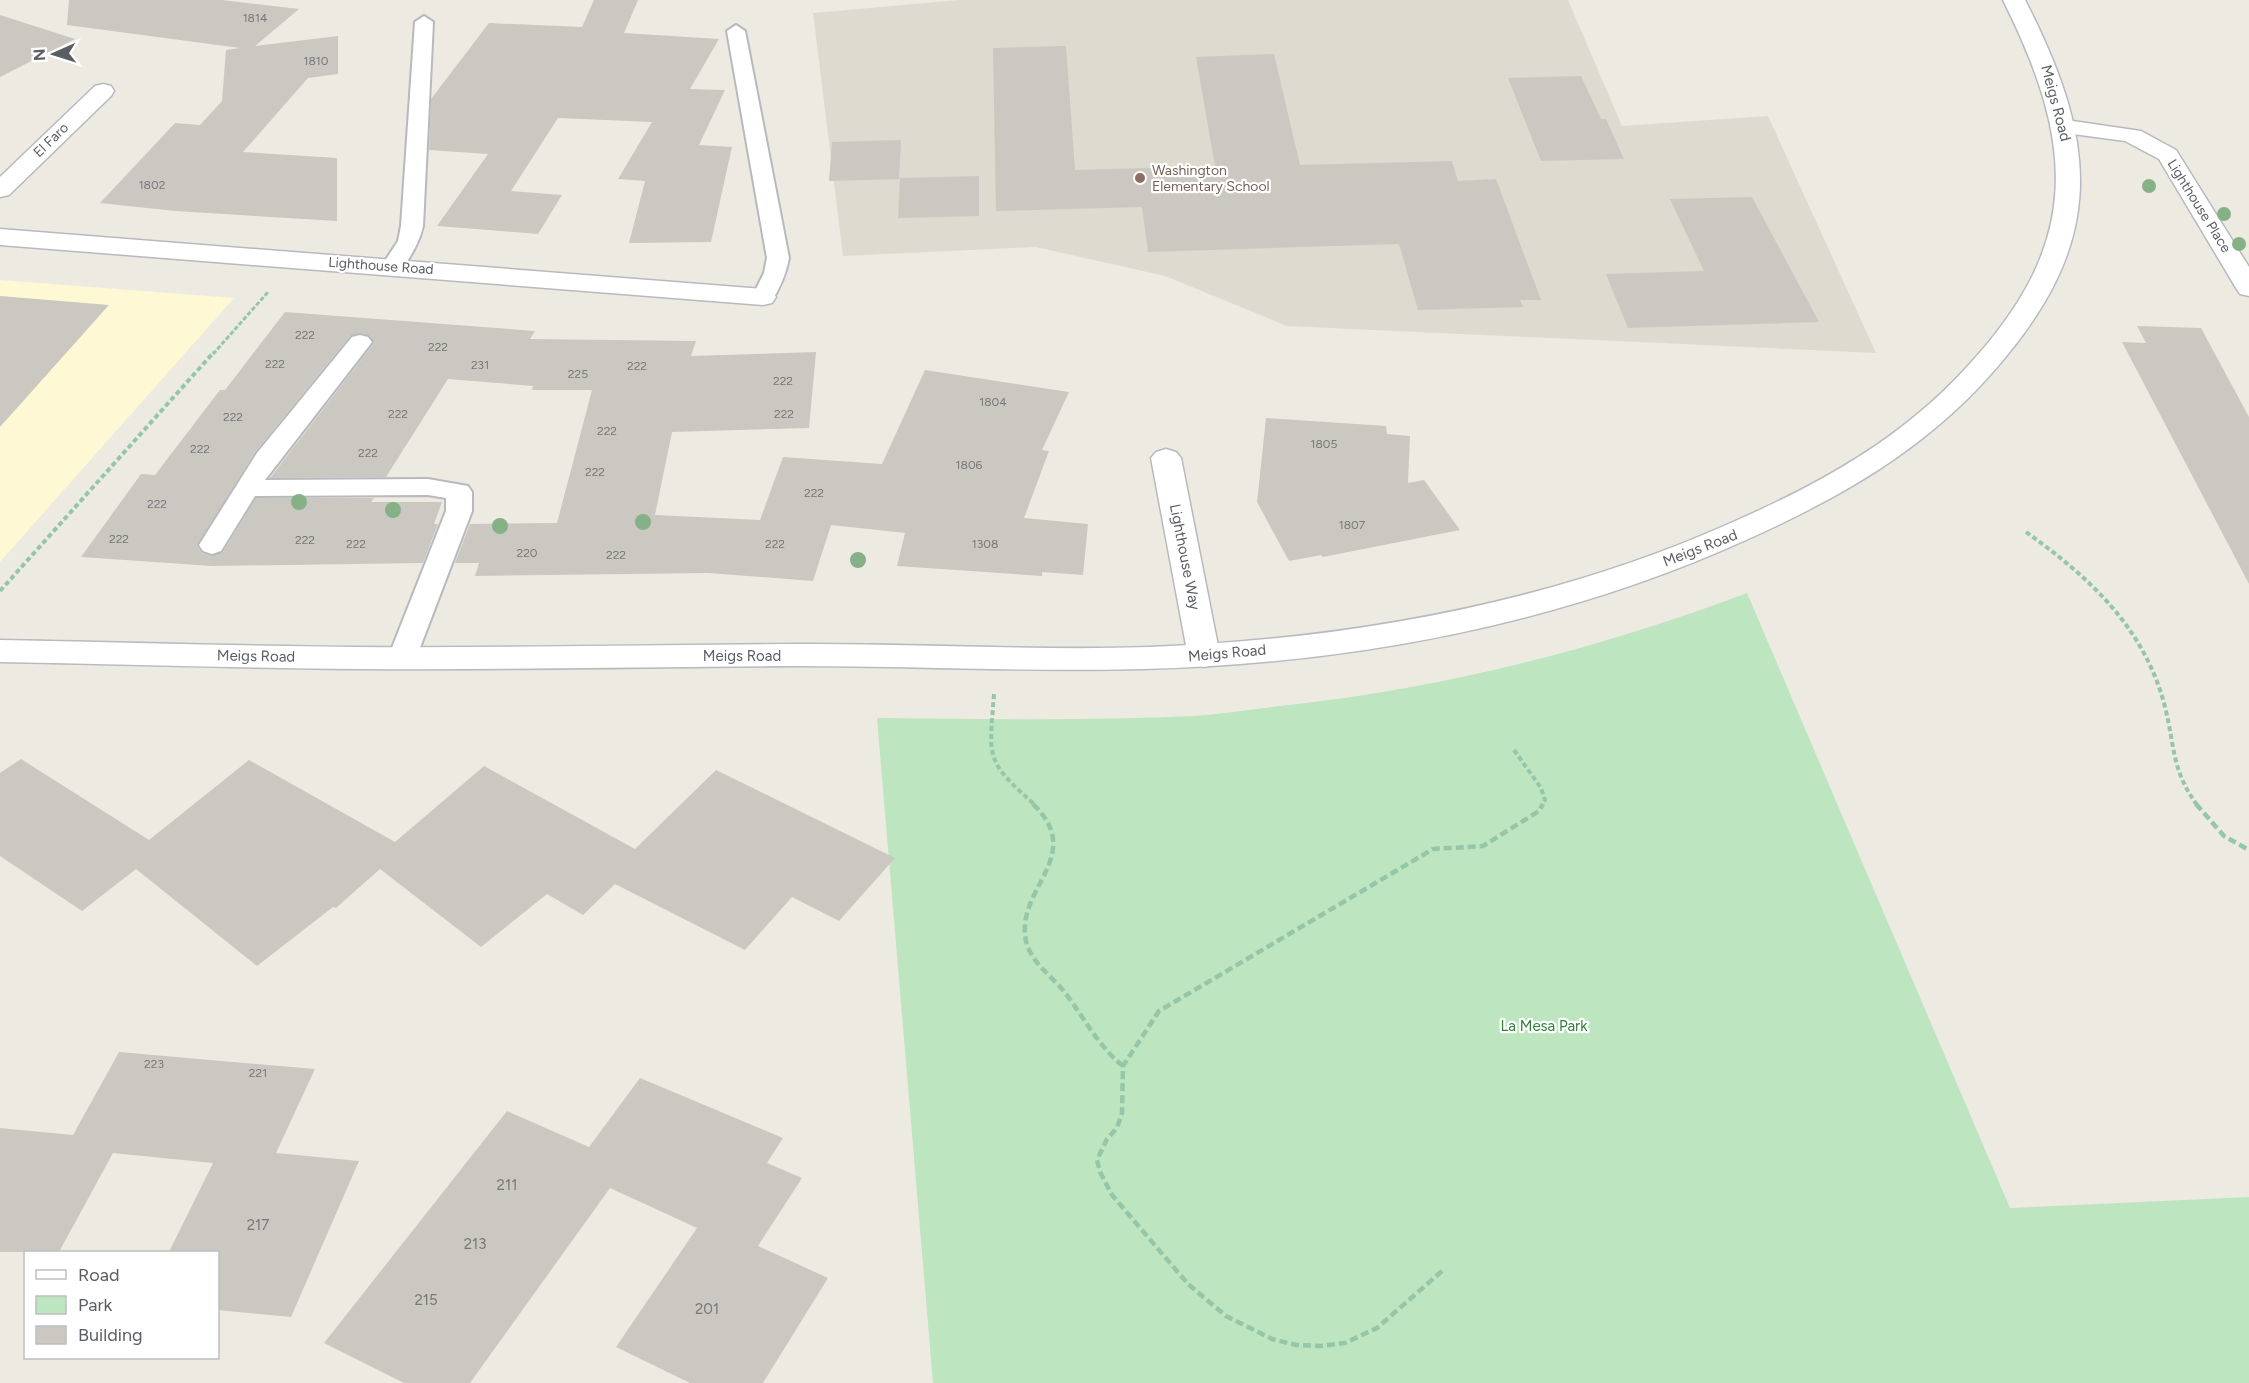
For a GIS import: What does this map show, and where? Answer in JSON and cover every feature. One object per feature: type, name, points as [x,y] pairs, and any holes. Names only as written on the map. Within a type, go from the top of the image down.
[{"type":"main road","name":"Meigs Road","points":[[0,651],[402,658],[867,655],[996,658],[1204,656],[1382,635],[1517,608],[1619,579],[1724,540],[1826,490],[1904,441],[1940,411],[1996,356],[2029,309],[2052,262],[2066,215],[2070,171],[2066,127],[2054,83],[2037,41],[2014,0]]},
{"type":"main road","name":"El Faro","points":[[0,190],[103,91]]},
{"type":"main road","name":"Lighthouse Place","points":[[2066,127],[2120,134],[2157,146],[2168,155],[2249,288]]},
{"type":"main road","name":"Lighthouse Road","points":[[0,237],[763,297]]},
{"type":"main road","name":"Lighthouse Way","points":[[1166,459],[1204,656]]},
{"type":"lane","points":[[392,267],[409,241],[412,226],[424,22]]},
{"type":"lane","points":[[736,32],[778,258],[775,273],[763,297]]},
{"type":"lane","points":[[212,545],[266,459],[360,342]]},
{"type":"lane","points":[[247,488],[428,487],[459,492],[459,511],[402,658]]},
{"type":"path","points":[[0,591],[297,260]]},
{"type":"path","points":[[2026,532],[2074,566],[2116,610],[2142,648],[2165,707],[2174,759],[2191,796],[2213,827],[2249,850]]},
{"type":"path","points":[[996,658],[992,732],[994,762],[1012,788],[1044,814],[1050,825],[1053,845],[1052,864],[1030,904],[1024,923],[1027,945],[1043,971],[1062,989],[1104,1050],[1123,1066]]},
{"type":"path","points":[[1442,1270],[1371,1333],[1330,1347],[1305,1346],[1274,1340],[1243,1327],[1189,1284],[1104,1182],[1098,1170],[1097,1160],[1122,1113],[1123,1066],[1147,1027],[1160,1011],[1433,849],[1483,846],[1539,810],[1545,800],[1541,788],[1514,750]]},
{"type":"shaded area","points":[[959,0],[1568,0],[1622,126],[1768,116],[1876,353],[1287,326],[1165,276],[1036,247],[843,256],[813,13]]},
{"type":"shaded area","points":[[0,280],[234,298],[0,562]]},
{"type":"green space","name":"La Mesa Park","points":[[1747,593],[2010,1208],[2249,1197],[2249,1383],[933,1383],[877,718],[1155,718],[1227,713],[1341,699],[1517,665],[1633,632]]},
{"type":"building","points":[[69,0],[222,0],[299,9],[255,46],[338,36],[338,74],[308,78],[243,152],[337,158],[337,221],[175,211],[100,203],[175,123],[200,125],[222,101],[226,50],[240,48],[67,25]]},
{"type":"building","points":[[594,0],[638,0],[624,33],[719,39],[690,89],[725,90],[699,145],[732,147],[711,242],[629,243],[645,181],[618,179],[652,122],[558,118],[511,191],[562,195],[538,234],[437,226],[488,154],[429,150],[431,99],[489,23],[582,27]]},
{"type":"building","points":[[0,15],[75,39],[0,77]]},
{"type":"building","name":"Washington Elementary School","points":[[1066,46],[1075,170],[1215,166],[1196,57],[1274,54],[1300,165],[1452,161],[1458,181],[1496,179],[1541,300],[1520,300],[1523,307],[1418,310],[1399,244],[1148,252],[1142,207],[996,211],[993,48]]},
{"type":"building","points":[[1581,76],[1601,119],[1606,119],[1624,159],[1541,161],[1508,78]]},
{"type":"building","points":[[901,140],[899,179],[829,181],[832,142]]},
{"type":"building","points":[[979,176],[979,216],[898,218],[900,178]]},
{"type":"building","points":[[1752,197],[1819,322],[1628,328],[1606,274],[1704,271],[1670,199]]},
{"type":"building","points":[[0,296],[109,305],[0,427]]},
{"type":"building","points":[[285,312],[535,331],[530,339],[696,341],[691,356],[816,352],[809,428],[672,432],[655,515],[760,520],[783,457],[882,464],[925,370],[1069,392],[1042,450],[1049,451],[1024,518],[1088,524],[1083,575],[1042,572],[1042,576],[897,566],[905,533],[831,525],[813,581],[708,573],[475,576],[479,563],[455,563],[470,524],[557,523],[592,390],[532,390],[533,386],[448,379],[386,477],[270,478],[374,343],[370,336],[361,333],[350,336],[255,452],[197,546],[202,553],[211,556],[223,552],[256,498],[374,498],[371,502],[442,502],[434,524],[438,524],[423,563],[212,566],[81,557],[141,474],[155,475],[220,390],[225,390]]},
{"type":"building","points":[[2137,326],[2201,328],[2249,417],[2249,584],[2122,342],[2146,343]]},
{"type":"building","points":[[1266,418],[1386,426],[1387,434],[1410,436],[1408,483],[1424,480],[1460,530],[1323,557],[1321,555],[1289,561],[1257,502]]},
{"type":"building","points":[[21,759],[149,840],[249,760],[395,842],[484,766],[635,849],[716,770],[895,858],[839,921],[792,897],[745,950],[615,884],[583,915],[547,894],[481,947],[380,869],[336,908],[333,907],[257,966],[136,869],[82,911],[0,856],[0,773]]},
{"type":"building","points":[[119,1052],[315,1069],[276,1153],[359,1161],[291,1317],[219,1310],[219,1251],[169,1251],[213,1163],[113,1153],[60,1251],[0,1252],[0,1128],[73,1135]]},
{"type":"building","points":[[640,1078],[783,1138],[767,1163],[802,1178],[758,1246],[828,1278],[763,1383],[690,1383],[616,1347],[697,1228],[610,1188],[470,1383],[404,1383],[324,1343],[507,1111],[589,1147]]},
{"type":"place","name":"Washington Elementary School","points":[[1140,178]]}]
